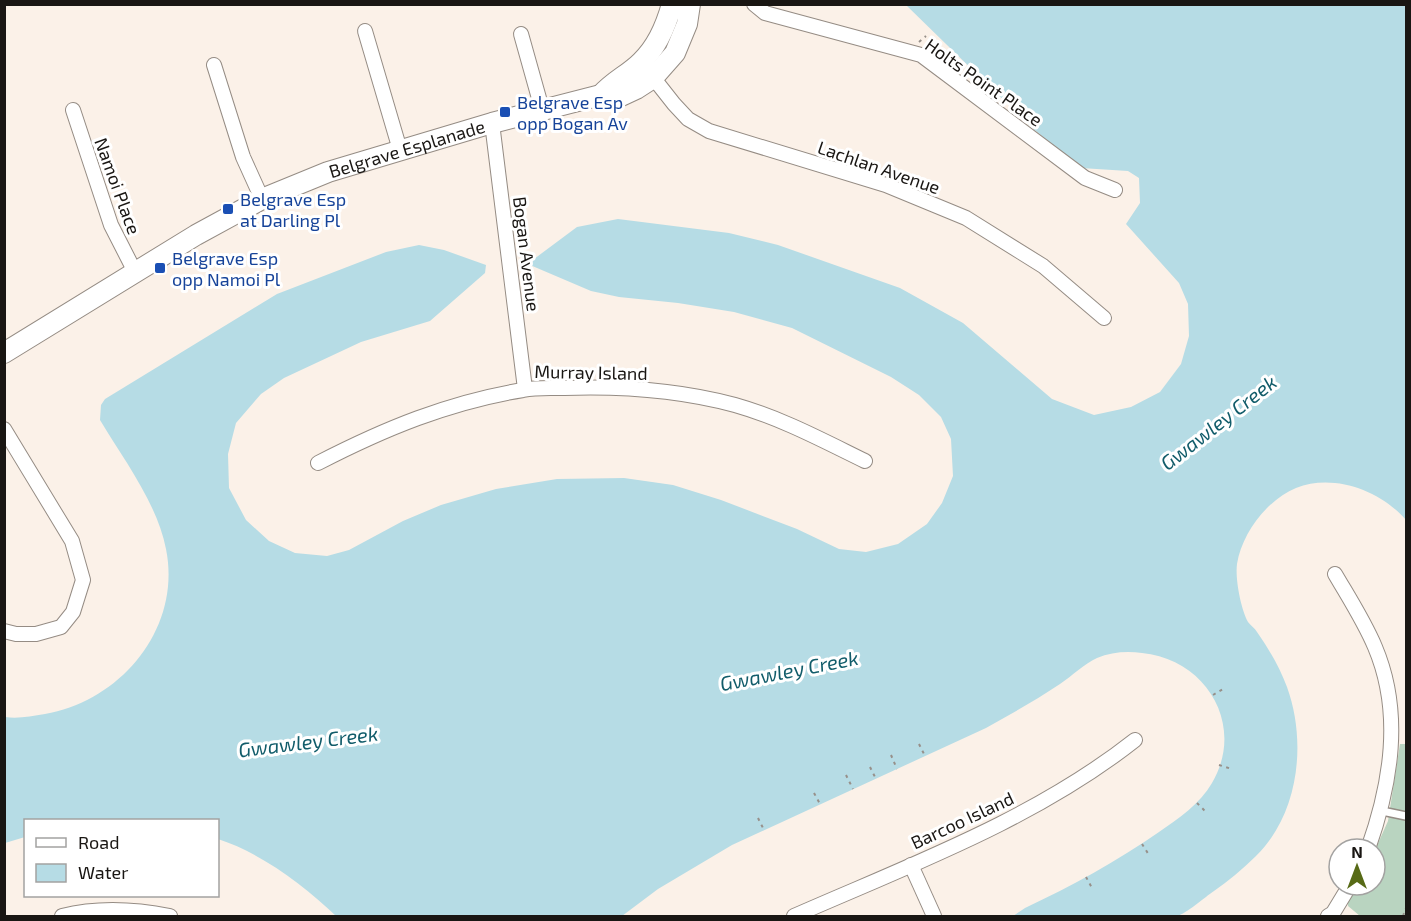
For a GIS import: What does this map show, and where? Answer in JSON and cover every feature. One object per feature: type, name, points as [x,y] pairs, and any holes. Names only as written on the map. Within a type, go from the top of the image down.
[{"type":"street","name":"Belgrave Esplanade","points":[[647,70],[672,4]]},
{"type":"street","name":"Belgrave Esplanade","points":[[4,352],[196,235],[262,199],[328,172],[492,123],[601,95],[612,82],[669,60],[682,38],[690,4]]},
{"type":"street","name":"Holts Point Place","points":[[753,4],[765,13],[921,55],[1084,178],[1115,190]]},
{"type":"street","points":[[365,31],[400,150]]},
{"type":"street","points":[[520,34],[542,109]]},
{"type":"street","points":[[214,65],[243,157],[262,199]]},
{"type":"street","name":"Lachlan Avenue","points":[[647,70],[688,119],[710,131],[886,185],[966,218],[1043,266],[1104,318]]},
{"type":"street","name":"Namoi Place","points":[[73,110],[108,220],[135,272]]},
{"type":"street","name":"Bogan Avenue","points":[[492,123],[525,389]]},
{"type":"street","name":"Murray Island","points":[[318,463],[373,435],[439,410],[525,389],[598,387],[666,391],[735,405],[794,426],[864,461]]},
{"type":"street","points":[[4,429],[72,541],[82,580],[73,612],[61,627],[36,634],[16,634],[4,631]]},
{"type":"street","points":[[1335,574],[1364,622],[1376,648],[1387,688],[1392,743],[1390,766],[1382,811],[1372,837]]},
{"type":"street","name":"Barcoo Island","points":[[794,916],[1013,817],[1101,767],[1135,740]]},
{"type":"street","points":[[910,865],[934,916]]},
{"type":"street","points":[[1333,915],[1343,897]]},
{"type":"street","points":[[62,916],[114,909],[170,916]]},
{"type":"lane","points":[[1382,811],[1407,816]]},
{"type":"path","points":[[1213,695],[1225,688]]},
{"type":"path","points":[[919,744],[925,756]]},
{"type":"path","points":[[891,755],[897,769]]},
{"type":"path","points":[[1220,765],[1232,769]]},
{"type":"path","points":[[870,766],[876,779]]},
{"type":"path","points":[[846,775],[853,789]]},
{"type":"path","points":[[814,793],[820,804]]},
{"type":"path","points":[[1197,803],[1205,811]]},
{"type":"path","points":[[758,818],[764,830]]},
{"type":"path","points":[[1142,844],[1149,855]]},
{"type":"path","points":[[1086,878],[1092,888]]},
{"type":"path","points":[[1402,916],[1407,908]]},
{"type":"green space","points":[[1400,744],[1406,744],[1406,916],[1360,916],[1348,906],[1350,897],[1387,897],[1387,837],[1381,837],[1388,821]]},
{"type":"water","name":"Gwawley Creek","points":[[906,5],[1406,5],[1406,520],[1384,501],[1370,493],[1341,484],[1326,483],[1311,484],[1285,493],[1266,509],[1250,529],[1237,564],[1238,586],[1245,616],[1270,652],[1287,687],[1297,731],[1295,776],[1282,820],[1270,839],[1251,861],[1196,905],[1177,916],[1160,918],[1013,916],[1094,873],[1143,843],[1188,810],[1212,783],[1221,761],[1224,739],[1222,718],[1214,698],[1201,681],[1185,668],[1165,658],[1131,652],[1113,653],[1097,658],[1051,690],[986,728],[732,845],[658,889],[622,916],[336,916],[310,893],[266,861],[219,839],[219,819],[24,819],[24,837],[5,843],[5,717],[45,714],[73,706],[98,694],[121,677],[140,656],[155,632],[165,606],[169,578],[162,532],[139,482],[100,420],[101,405],[105,399],[277,294],[386,252],[419,245],[444,250],[486,265],[485,273],[430,321],[361,342],[284,378],[261,394],[236,423],[228,454],[229,488],[246,520],[269,541],[295,553],[327,556],[349,550],[403,521],[441,505],[496,489],[557,479],[624,478],[673,485],[721,500],[797,529],[839,549],[866,552],[898,544],[927,524],[942,503],[953,476],[951,439],[941,417],[919,395],[891,377],[792,328],[734,312],[619,297],[591,291],[530,265],[534,259],[577,227],[618,219],[729,233],[778,245],[900,288],[963,323],[1052,399],[1094,415],[1131,407],[1160,392],[1181,364],[1189,336],[1188,304],[1179,283],[1126,224],[1140,203],[1139,178],[1128,171],[1081,168],[1031,127]]},
{"type":"place","name":"Belgrave Esp opp Bogan Av","points":[[505,112]]},
{"type":"place","name":"Belgrave Esp at Darling Pl","points":[[228,209]]},
{"type":"place","name":"Belgrave Esp opp Namoi Pl","points":[[160,268]]}]
